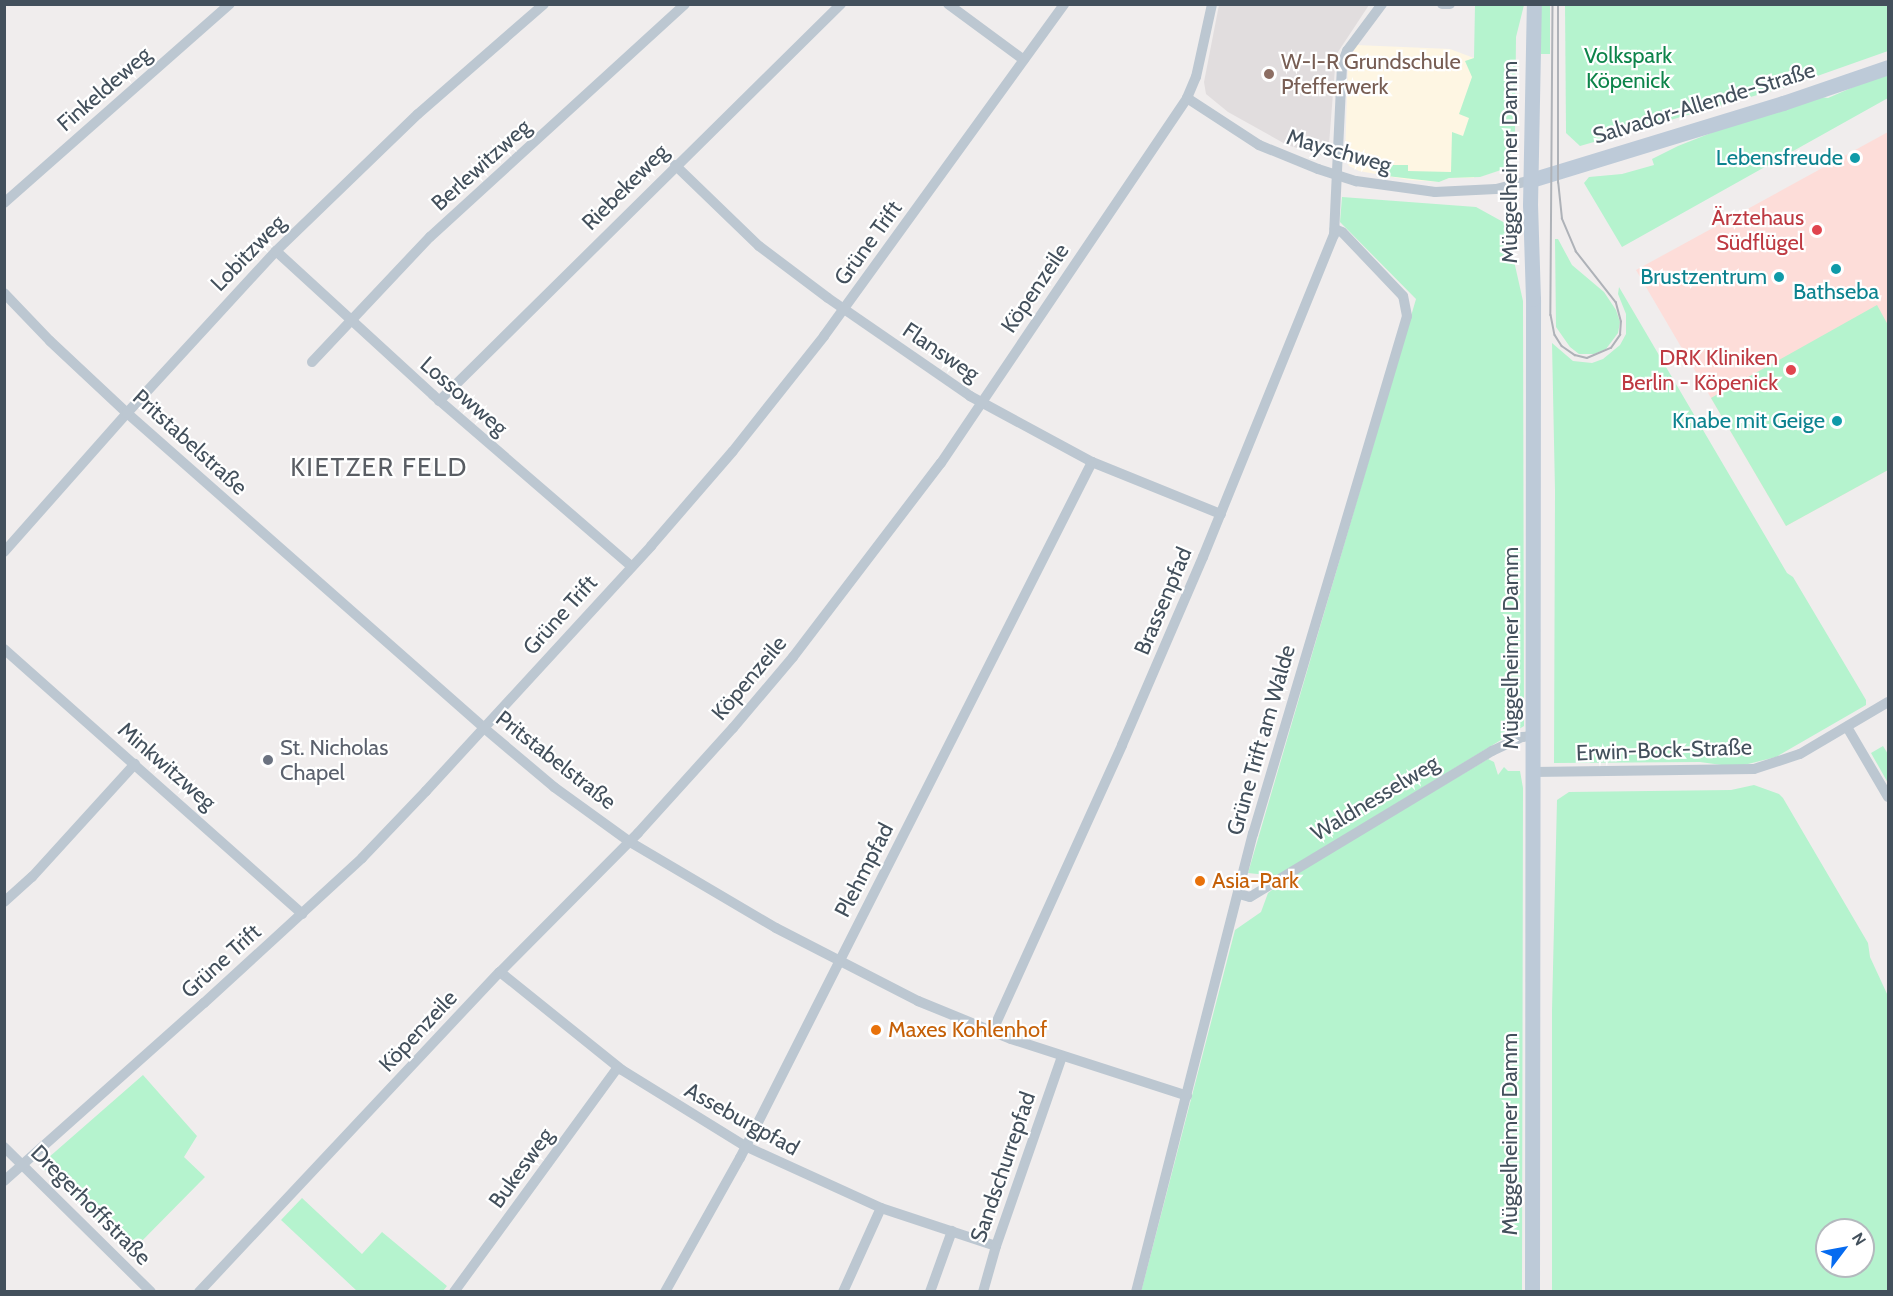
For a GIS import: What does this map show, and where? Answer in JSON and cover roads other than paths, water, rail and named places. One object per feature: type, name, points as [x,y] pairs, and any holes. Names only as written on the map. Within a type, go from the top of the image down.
[{"type":"main road","name":"Müggelheimer Damm","points":[[1532,1292],[1531,180],[1534,4]]},
{"type":"main road","name":"Salvador-Allende-Straße","points":[[1531,180],[1784,103],[1888,67]]},
{"type":"street","name":"Finkeldeweg","points":[[4,203],[230,4]]},
{"type":"street","name":"Lobitzweg","points":[[4,552],[127,413],[276,251],[418,114],[544,4]]},
{"type":"street","name":"Berlewitzweg","points":[[312,362],[430,237],[685,4]]},
{"type":"street","name":"Riebekeweg","points":[[439,401],[675,165],[841,4]]},
{"type":"street","points":[[948,4],[1024,60]]},
{"type":"street","name":"Grüne Trift","points":[[4,1180],[302,914],[396,823],[631,567],[733,451],[844,309],[1064,4]]},
{"type":"street","name":"Köpenzeile","points":[[199,1292],[500,972],[630,842],[733,728],[793,657],[880,546],[982,402],[1187,98],[1196,77],[1212,4]]},
{"type":"street","points":[[1336,175],[1342,64],[1351,45],[1382,4]]},
{"type":"street","points":[[1442,4],[1450,4]]},
{"type":"street","name":"Mayschweg","points":[[1187,98],[1258,145],[1336,175],[1378,185],[1435,192],[1496,189],[1531,180]]},
{"type":"street","name":"Flansweg","points":[[675,165],[759,246],[912,358],[982,402],[1092,462],[1221,514]]},
{"type":"street","name":"Brassenpfad","points":[[992,1032],[1122,745],[1221,514],[1335,229],[1336,175]]},
{"type":"street","name":"Grüne Trift am Walde","points":[[1136,1292],[1253,834],[1407,316],[1403,296],[1342,232],[1335,229]]},
{"type":"street","name":"Lossowweg","points":[[276,251],[439,401],[631,567]]},
{"type":"street","name":"Pritstabelstraße","points":[[4,293],[50,341],[127,413],[484,728],[554,786],[630,842],[724,899],[839,963],[918,1002],[992,1032],[1187,1096]]},
{"type":"street","name":"Plehmpfad","points":[[665,1292],[745,1146],[1092,462]]},
{"type":"street","name":"Minkwitzweg","points":[[4,649],[302,914]]},
{"type":"street","name":"Erwin-Bock-Straße","points":[[1533,772],[1754,769],[1800,754],[1888,702]]},
{"type":"street","points":[[1847,727],[1888,797]]},
{"type":"street","name":"Waldnesselweg","points":[[1239,894],[1250,897],[1492,751],[1522,737],[1533,736]]},
{"type":"street","points":[[4,902],[32,877],[135,764]]},
{"type":"street","name":"Asseburgpfad","points":[[500,972],[618,1068],[674,1105],[745,1146],[881,1208],[996,1246]]},
{"type":"street","name":"Sandschurrepfad","points":[[983,1292],[996,1246],[1062,1056]]},
{"type":"street","name":"Bukesweg","points":[[454,1292],[618,1068]]},
{"type":"street","name":"Dregerhoffstraße","points":[[4,1147],[151,1292]]},
{"type":"street","points":[[843,1292],[881,1208]]},
{"type":"street","points":[[930,1292],[952,1231]]},
{"type":"tram line","points":[[1553,4],[1551,315],[1555,335],[1562,346],[1575,355],[1587,358],[1611,348],[1620,335],[1621,322],[1616,303],[1576,252],[1562,219],[1558,183],[1558,4]]},
{"type":"place","name":"W-I-R Grundschule Pfefferwerk","points":[[1269,74]]},
{"type":"place","name":"Lebensfreude","points":[[1855,158]]},
{"type":"place","name":"Ärztehaus Südflügel","points":[[1817,230]]},
{"type":"place","name":"Bathseba","points":[[1836,269]]},
{"type":"place","name":"Brustzentrum","points":[[1779,277]]},
{"type":"place","name":"DRK Kliniken Berlin - Köpenick","points":[[1791,370]]},
{"type":"place","name":"Knabe mit Geige","points":[[1837,421]]},
{"type":"place","name":"St. Nicholas Chapel","points":[[268,760]]},
{"type":"place","name":"Asia-Park","points":[[1200,881]]},
{"type":"place","name":"Maxes Kohlenhof","points":[[876,1030]]},
{"type":"district","name":"KIETZER FELD","points":[[379,468]]},
{"type":"park label","name":"Volkspark Köpenick","points":[[1628,68]]}]
